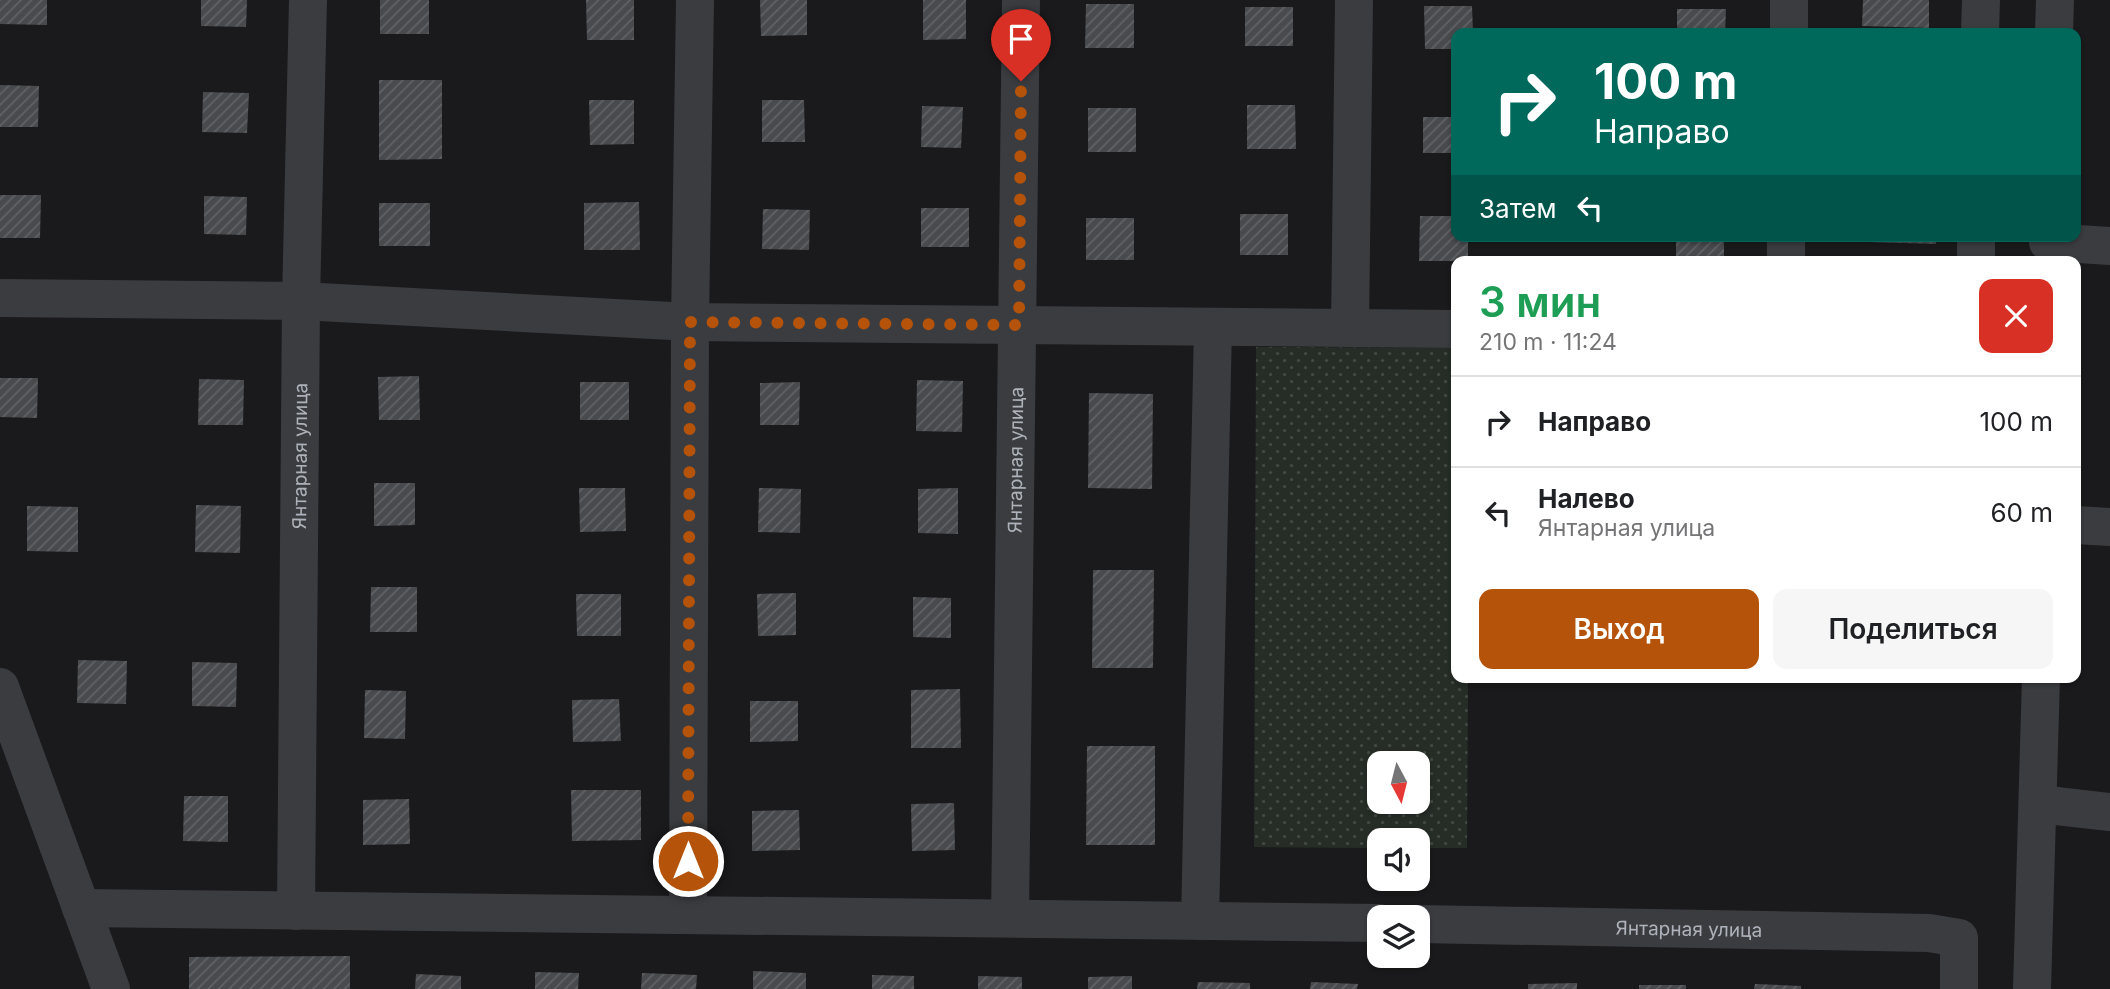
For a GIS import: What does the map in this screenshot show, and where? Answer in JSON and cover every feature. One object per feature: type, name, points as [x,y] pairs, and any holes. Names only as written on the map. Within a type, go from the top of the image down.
[{"type":"street","name":"Янтарная улица","points":[[296,911],[301,301],[308,0]]},
{"type":"street","points":[[688,915],[690,322],[695,0]]},
{"type":"street","name":"Янтарная улица","points":[[1010,918],[1021,0]]},
{"type":"street","points":[[1350,328],[1354,0]]},
{"type":"street","points":[[1789,0],[1789,28]]},
{"type":"street","points":[[1980,28],[1981,0]]},
{"type":"street","points":[[2054,0],[2054,28]]},
{"type":"street","points":[[2048,246],[2110,246]]},
{"type":"street","points":[[0,298],[301,301],[690,322],[1451,329]]},
{"type":"street","points":[[1200,920],[1213,327]]},
{"type":"street","points":[[2081,525],[2110,527]]},
{"type":"street","points":[[2032,989],[2041,683]]},
{"type":"street","points":[[0,687],[111,989]]},
{"type":"street","points":[[2039,804],[2110,812]]},
{"type":"street","points":[[81,908],[1367,923]]},
{"type":"street","name":"Янтарная улица","points":[[1430,924],[1929,933],[1959,939],[1959,989]]},
{"type":"shaded area","points":[[1256,347],[1451,348],[1451,683],[1468,683],[1467,848],[1430,848],[1430,828],[1367,828],[1367,848],[1254,847]]},
{"type":"building","points":[[0,0],[47,0],[47,25],[0,24]]},
{"type":"building","points":[[201,0],[247,0],[246,27],[201,26]]},
{"type":"building","points":[[380,0],[429,0],[429,34],[380,34]]},
{"type":"building","points":[[586,0],[634,0],[634,40],[587,40]]},
{"type":"building","points":[[760,0],[807,0],[807,35],[761,36]]},
{"type":"building","points":[[923,0],[966,0],[966,39],[923,40]]},
{"type":"building","points":[[1863,0],[1929,0],[1929,28],[1862,26]]},
{"type":"building","points":[[1086,4],[1134,4],[1134,48],[1085,48]]},
{"type":"building","points":[[1424,6],[1472,6],[1473,28],[1451,28],[1451,49],[1425,49]]},
{"type":"building","points":[[1245,7],[1293,7],[1293,46],[1245,46]]},
{"type":"building","points":[[1677,9],[1726,9],[1725,28],[1677,28]]},
{"type":"building","points":[[379,80],[442,80],[442,159],[379,160]]},
{"type":"building","points":[[0,85],[39,86],[38,127],[0,127]]},
{"type":"building","points":[[203,92],[249,93],[247,133],[202,132]]},
{"type":"building","points":[[589,100],[634,100],[634,144],[590,145]]},
{"type":"building","points":[[762,100],[804,100],[805,142],[762,142]]},
{"type":"building","points":[[1247,105],[1295,105],[1296,149],[1247,149]]},
{"type":"building","points":[[922,106],[963,107],[961,148],[921,147]]},
{"type":"building","points":[[1088,108],[1136,108],[1136,152],[1088,152]]},
{"type":"building","points":[[1423,117],[1451,117],[1451,153],[1423,153]]},
{"type":"building","points":[[0,195],[41,195],[40,238],[0,238]]},
{"type":"building","points":[[204,196],[247,197],[246,235],[204,234]]},
{"type":"building","points":[[639,202],[640,250],[584,250],[584,203]]},
{"type":"building","points":[[379,203],[430,203],[430,246],[379,246]]},
{"type":"building","points":[[921,208],[969,208],[969,247],[921,247]]},
{"type":"building","points":[[763,209],[810,210],[809,250],[762,249]]},
{"type":"building","points":[[1240,214],[1288,214],[1288,255],[1240,255]]},
{"type":"building","points":[[1420,216],[1451,216],[1451,242],[1468,242],[1468,256],[1451,256],[1451,261],[1419,261]]},
{"type":"building","points":[[1086,218],[1134,218],[1134,260],[1086,260]]},
{"type":"building","points":[[1676,242],[1724,242],[1724,256],[1676,256]]},
{"type":"building","points":[[1868,242],[1936,242],[1936,244]]},
{"type":"building","points":[[419,376],[420,420],[379,420],[378,377]]},
{"type":"building","points":[[0,378],[38,378],[37,418],[0,417]]},
{"type":"building","points":[[199,379],[244,380],[243,425],[198,425]]},
{"type":"building","points":[[917,380],[963,381],[962,432],[916,431]]},
{"type":"building","points":[[580,382],[629,382],[629,420],[580,420]]},
{"type":"building","points":[[800,382],[799,425],[760,425],[760,383]]},
{"type":"building","points":[[1089,393],[1153,394],[1152,489],[1088,488]]},
{"type":"building","points":[[374,483],[415,483],[415,525],[374,526]]},
{"type":"building","points":[[579,488],[625,488],[626,531],[580,532]]},
{"type":"building","points":[[759,488],[801,489],[800,533],[758,532]]},
{"type":"building","points":[[958,488],[958,534],[918,533],[918,489]]},
{"type":"building","points":[[196,505],[241,506],[240,553],[195,552]]},
{"type":"building","points":[[27,506],[78,507],[78,552],[27,551]]},
{"type":"building","points":[[1093,570],[1154,570],[1153,668],[1092,668]]},
{"type":"building","points":[[371,587],[417,587],[417,632],[370,632]]},
{"type":"building","points":[[796,593],[796,635],[758,636],[757,594]]},
{"type":"building","points":[[576,594],[621,594],[621,636],[577,636]]},
{"type":"building","points":[[913,597],[951,598],[951,638],[913,637]]},
{"type":"building","points":[[78,660],[127,661],[126,704],[77,703]]},
{"type":"building","points":[[192,662],[237,663],[236,707],[192,706]]},
{"type":"building","points":[[960,689],[961,748],[911,748],[911,690]]},
{"type":"building","points":[[365,690],[406,691],[405,739],[364,738]]},
{"type":"building","points":[[619,699],[621,741],[573,742],[572,700]]},
{"type":"building","points":[[750,701],[798,701],[798,741],[750,742]]},
{"type":"building","points":[[1087,746],[1155,746],[1155,845],[1086,845]]},
{"type":"building","points":[[571,790],[641,790],[641,840],[572,841]]},
{"type":"building","points":[[184,796],[228,796],[228,842],[183,841]]},
{"type":"building","points":[[409,799],[410,844],[363,845],[363,800]]},
{"type":"building","points":[[954,803],[955,850],[912,851],[911,804]]},
{"type":"building","points":[[799,810],[800,850],[752,851],[752,811]]},
{"type":"building","points":[[350,956],[350,989],[189,989],[189,957]]},
{"type":"building","points":[[753,971],[806,973],[806,989],[753,989]]},
{"type":"building","points":[[535,972],[579,973],[578,989],[535,989]]},
{"type":"building","points":[[642,973],[697,975],[696,989],[641,989]]},
{"type":"building","points":[[416,974],[461,976],[461,989],[415,989]]},
{"type":"building","points":[[872,975],[914,976],[914,989],[872,989]]},
{"type":"building","points":[[978,976],[1022,977],[1022,989],[978,989]]},
{"type":"building","points":[[1132,976],[1132,989],[1088,989],[1088,977]]},
{"type":"building","points":[[1198,982],[1250,983],[1250,989],[1197,989]]},
{"type":"building","points":[[1311,982],[1358,984],[1357,989],[1310,989]]},
{"type":"building","points":[[1577,983],[1577,989],[1528,989],[1528,984]]},
{"type":"building","points":[[1755,984],[1801,986],[1801,989],[1754,989]]},
{"type":"building","points":[[1639,985],[1686,985],[1686,989],[1639,989]]},
{"type":"route","points":[[688,861],[690,322],[1019,325],[1021,81]]}]
